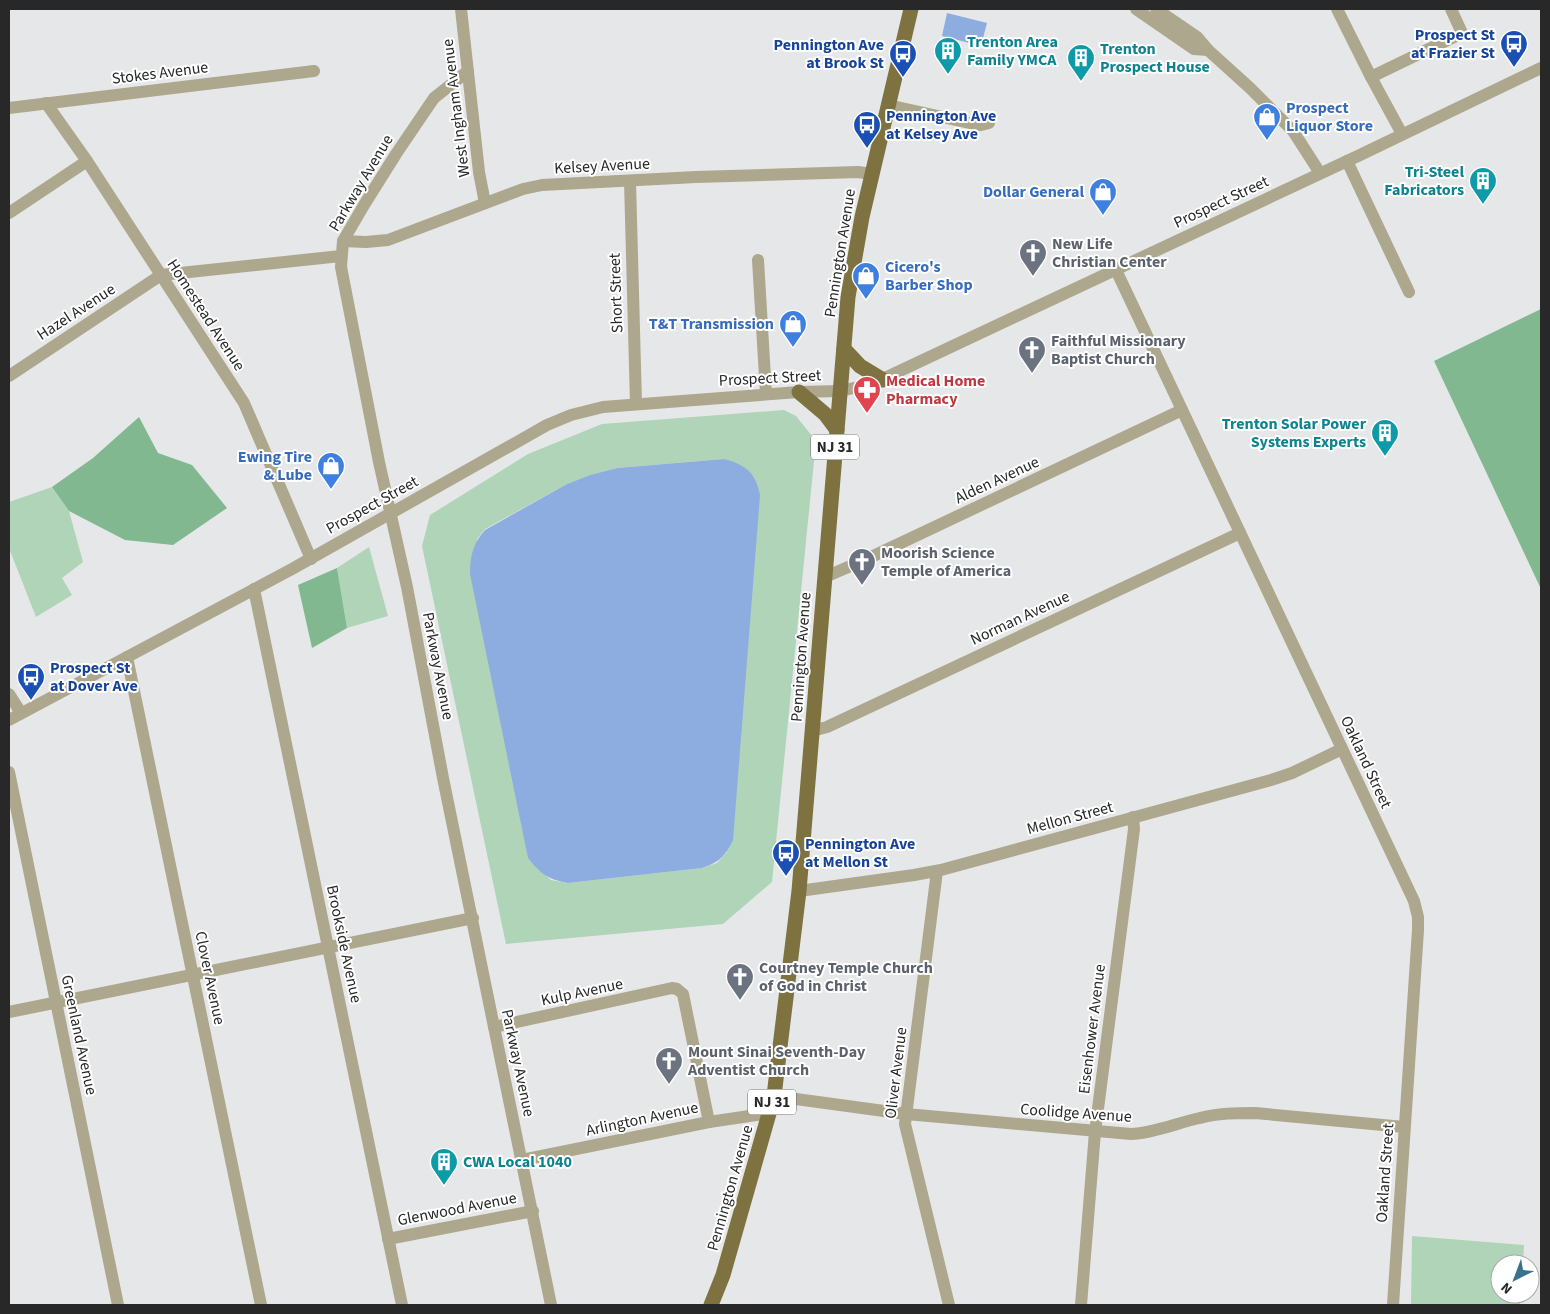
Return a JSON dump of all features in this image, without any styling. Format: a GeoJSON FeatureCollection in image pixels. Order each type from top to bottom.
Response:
{"type":"FeatureCollection","features":[{"type":"Feature","properties":{"kind":"main road","name":"Pennington Avenue"},"geometry":{"type":"LineString","coordinates":[[711,1305],[723,1275],[774,1096],[799,891],[824,577],[853,261],[871,174],[911,9]]}},
{"type":"Feature","properties":{"kind":"main road"},"geometry":{"type":"LineString","coordinates":[[844,349],[860,366],[883,380]]}},
{"type":"Feature","properties":{"kind":"main road"},"geometry":{"type":"LineString","coordinates":[[799,392],[825,414],[837,430]]}},
{"type":"Feature","properties":{"kind":"street","name":"West Ingham Avenue"},"geometry":{"type":"LineString","coordinates":[[461,9],[479,172],[485,203]]}},
{"type":"Feature","properties":{"kind":"street"},"geometry":{"type":"LineString","coordinates":[[1136,9],[1194,49],[1208,50]]}},
{"type":"Feature","properties":{"kind":"street"},"geometry":{"type":"LineString","coordinates":[[1156,9],[1197,37],[1208,50],[1250,88],[1293,131],[1320,173]]}},
{"type":"Feature","properties":{"kind":"street"},"geometry":{"type":"LineString","coordinates":[[1337,9],[1402,134]]}},
{"type":"Feature","properties":{"kind":"street"},"geometry":{"type":"LineString","coordinates":[[1371,77],[1462,33],[1451,9]]}},
{"type":"Feature","properties":{"kind":"street","name":"Prospect Street"},"geometry":{"type":"LineString","coordinates":[[9,720],[254,590],[547,426],[579,413],[604,407],[766,394],[840,391],[872,384],[1541,68]]}},
{"type":"Feature","properties":{"kind":"street","name":"Stokes Avenue"},"geometry":{"type":"LineString","coordinates":[[9,108],[314,71]]}},
{"type":"Feature","properties":{"kind":"street","name":"Parkway Avenue"},"geometry":{"type":"LineString","coordinates":[[468,71],[434,98],[396,154],[343,241],[341,267],[378,462],[391,514],[551,1305]]}},
{"type":"Feature","properties":{"kind":"street","name":"Homestead Avenue"},"geometry":{"type":"LineString","coordinates":[[46,104],[87,161],[244,403],[310,559]]}},
{"type":"Feature","properties":{"kind":"street"},"geometry":{"type":"LineString","coordinates":[[888,105],[973,124],[981,125],[988,123]]}},
{"type":"Feature","properties":{"kind":"street"},"geometry":{"type":"LineString","coordinates":[[9,213],[87,161]]}},
{"type":"Feature","properties":{"kind":"street"},"geometry":{"type":"LineString","coordinates":[[1347,161],[1409,292]]}},
{"type":"Feature","properties":{"kind":"street","name":"Kelsey Avenue"},"geometry":{"type":"LineString","coordinates":[[343,241],[366,242],[388,240],[523,189],[542,185],[848,172],[871,174]]}},
{"type":"Feature","properties":{"kind":"street","name":"Short Street"},"geometry":{"type":"LineString","coordinates":[[630,181],[636,404]]}},
{"type":"Feature","properties":{"kind":"street"},"geometry":{"type":"LineString","coordinates":[[161,276],[341,256]]}},
{"type":"Feature","properties":{"kind":"street"},"geometry":{"type":"LineString","coordinates":[[758,260],[766,394]]}},
{"type":"Feature","properties":{"kind":"street","name":"Oakland Street"},"geometry":{"type":"LineString","coordinates":[[1116,270],[1414,901],[1418,917],[1418,930],[1393,1305]]}},
{"type":"Feature","properties":{"kind":"street","name":"Hazel Avenue"},"geometry":{"type":"LineString","coordinates":[[9,376],[161,276]]}},
{"type":"Feature","properties":{"kind":"street","name":"Alden Avenue"},"geometry":{"type":"LineString","coordinates":[[824,577],[869,558],[1182,410]]}},
{"type":"Feature","properties":{"kind":"street","name":"Norman Avenue"},"geometry":{"type":"LineString","coordinates":[[812,731],[827,727],[1240,533]]}},
{"type":"Feature","properties":{"kind":"street","name":"Brookside Avenue"},"geometry":{"type":"LineString","coordinates":[[254,590],[402,1305]]}},
{"type":"Feature","properties":{"kind":"street","name":"Clover Avenue"},"geometry":{"type":"LineString","coordinates":[[127,657],[261,1305]]}},
{"type":"Feature","properties":{"kind":"street"},"geometry":{"type":"LineString","coordinates":[[9,694],[21,713]]}},
{"type":"Feature","properties":{"kind":"street","name":"Mellon Street"},"geometry":{"type":"LineString","coordinates":[[799,891],[937,871],[1271,780],[1342,749]]}},
{"type":"Feature","properties":{"kind":"street","name":"Greenland Avenue"},"geometry":{"type":"LineString","coordinates":[[9,772],[118,1305]]}},
{"type":"Feature","properties":{"kind":"street","name":"Eisenhower Avenue"},"geometry":{"type":"LineString","coordinates":[[1082,1305],[1096,1132],[1134,829],[1133,817]]}},
{"type":"Feature","properties":{"kind":"street","name":"Oliver Avenue"},"geometry":{"type":"LineString","coordinates":[[937,871],[906,1114],[906,1132],[949,1305]]}},
{"type":"Feature","properties":{"kind":"street"},"geometry":{"type":"LineString","coordinates":[[9,1012],[472,918]]}},
{"type":"Feature","properties":{"kind":"street","name":"Kulp Avenue"},"geometry":{"type":"LineString","coordinates":[[494,1027],[672,988],[676,989],[682,994],[709,1122]]}},
{"type":"Feature","properties":{"kind":"street","name":"Coolidge Avenue"},"geometry":{"type":"LineString","coordinates":[[774,1096],[906,1114],[1096,1132],[1140,1134],[1159,1131],[1198,1118],[1234,1112],[1404,1126]]}},
{"type":"Feature","properties":{"kind":"street","name":"Arlington Avenue"},"geometry":{"type":"LineString","coordinates":[[522,1160],[709,1122],[770,1113]]}},
{"type":"Feature","properties":{"kind":"street","name":"Glenwood Avenue"},"geometry":{"type":"LineString","coordinates":[[388,1239],[533,1211]]}},
{"type":"Feature","properties":{"kind":"green space"},"geometry":{"type":"Polygon","coordinates":[[[1541,309],[1541,589],[1434,361],[1541,309]]]}},
{"type":"Feature","properties":{"kind":"green space"},"geometry":{"type":"Polygon","coordinates":[[[784,410],[796,416],[816,441],[772,882],[723,924],[506,944],[422,546],[430,515],[528,454],[602,424],[784,410]],[[724,459],[617,468],[590,475],[567,484],[485,529],[477,539],[528,858],[551,880],[568,883],[702,868],[717,863],[727,852],[724,459]]]}},
{"type":"Feature","properties":{"kind":"green space"},"geometry":{"type":"Polygon","coordinates":[[[139,417],[158,453],[192,465],[227,508],[173,545],[125,540],[69,511],[52,487],[93,458],[139,417]]]}},
{"type":"Feature","properties":{"kind":"green space"},"geometry":{"type":"Polygon","coordinates":[[[52,487],[69,511],[83,562],[62,578],[72,595],[36,617],[9,548],[9,502],[52,487]]]}},
{"type":"Feature","properties":{"kind":"green space"},"geometry":{"type":"Polygon","coordinates":[[[369,547],[388,616],[347,628],[337,568],[369,547]]]}},
{"type":"Feature","properties":{"kind":"green space"},"geometry":{"type":"Polygon","coordinates":[[[337,568],[347,628],[312,648],[298,585],[337,568]]]}},
{"type":"Feature","properties":{"kind":"green space"},"geometry":{"type":"Polygon","coordinates":[[[1412,1236],[1524,1245],[1524,1254],[1490,1254],[1490,1304],[1520,1305],[1411,1305],[1412,1236]]]}},
{"type":"Feature","properties":{"kind":"water"},"geometry":{"type":"Polygon","coordinates":[[[947,13],[987,23],[981,46],[942,36],[947,13]]]}},
{"type":"Feature","properties":{"kind":"water"},"geometry":{"type":"Polygon","coordinates":[[[724,459],[744,467],[752,475],[760,495],[733,840],[721,858],[702,868],[568,883],[550,878],[541,872],[528,858],[470,574],[475,545],[485,530],[567,484],[590,475],[617,468],[724,459]]]}},
{"type":"Feature","properties":{"kind":"place","name":"Prospect St at Frazier St"},"geometry":{"type":"Point","coordinates":[1514,68]}},
{"type":"Feature","properties":{"kind":"place","name":"Trenton Area Family YMCA"},"geometry":{"type":"Point","coordinates":[948,75]}},
{"type":"Feature","properties":{"kind":"place","name":"Pennington Ave at Brook St"},"geometry":{"type":"Point","coordinates":[903,78]}},
{"type":"Feature","properties":{"kind":"place","name":"Trenton Prospect House"},"geometry":{"type":"Point","coordinates":[1081,82]}},
{"type":"Feature","properties":{"kind":"place","name":"Prospect Liquor Store"},"geometry":{"type":"Point","coordinates":[1267,141]}},
{"type":"Feature","properties":{"kind":"place","name":"Pennington Ave at Kelsey Ave"},"geometry":{"type":"Point","coordinates":[867,149]}},
{"type":"Feature","properties":{"kind":"place","name":"Tri-Steel Fabricators"},"geometry":{"type":"Point","coordinates":[1483,205]}},
{"type":"Feature","properties":{"kind":"place","name":"Dollar General"},"geometry":{"type":"Point","coordinates":[1103,216]}},
{"type":"Feature","properties":{"kind":"place","name":"New Life Christian Center"},"geometry":{"type":"Point","coordinates":[1033,277]}},
{"type":"Feature","properties":{"kind":"place","name":"Cicero's Barber Shop"},"geometry":{"type":"Point","coordinates":[866,300]}},
{"type":"Feature","properties":{"kind":"place","name":"T&T Transmission"},"geometry":{"type":"Point","coordinates":[793,348]}},
{"type":"Feature","properties":{"kind":"place","name":"Faithful Missionary Baptist Church"},"geometry":{"type":"Point","coordinates":[1032,374]}},
{"type":"Feature","properties":{"kind":"place","name":"Medical Home Pharmacy"},"geometry":{"type":"Point","coordinates":[867,414]}},
{"type":"Feature","properties":{"kind":"place","name":"Trenton Solar Power Systems Experts"},"geometry":{"type":"Point","coordinates":[1385,457]}},
{"type":"Feature","properties":{"kind":"place","name":"Ewing Tire & Lube"},"geometry":{"type":"Point","coordinates":[331,490]}},
{"type":"Feature","properties":{"kind":"place","name":"Moorish Science Temple of America"},"geometry":{"type":"Point","coordinates":[862,586]}},
{"type":"Feature","properties":{"kind":"place","name":"Prospect St at Dover Ave"},"geometry":{"type":"Point","coordinates":[31,701]}},
{"type":"Feature","properties":{"kind":"place","name":"Pennington Ave at Mellon St"},"geometry":{"type":"Point","coordinates":[786,877]}},
{"type":"Feature","properties":{"kind":"place","name":"Courtney Temple Church of God in Christ"},"geometry":{"type":"Point","coordinates":[740,1001]}},
{"type":"Feature","properties":{"kind":"place","name":"Mount Sinai Seventh-Day Adventist Church"},"geometry":{"type":"Point","coordinates":[669,1085]}},
{"type":"Feature","properties":{"kind":"place","name":"CWA Local 1040"},"geometry":{"type":"Point","coordinates":[444,1186]}}]}
